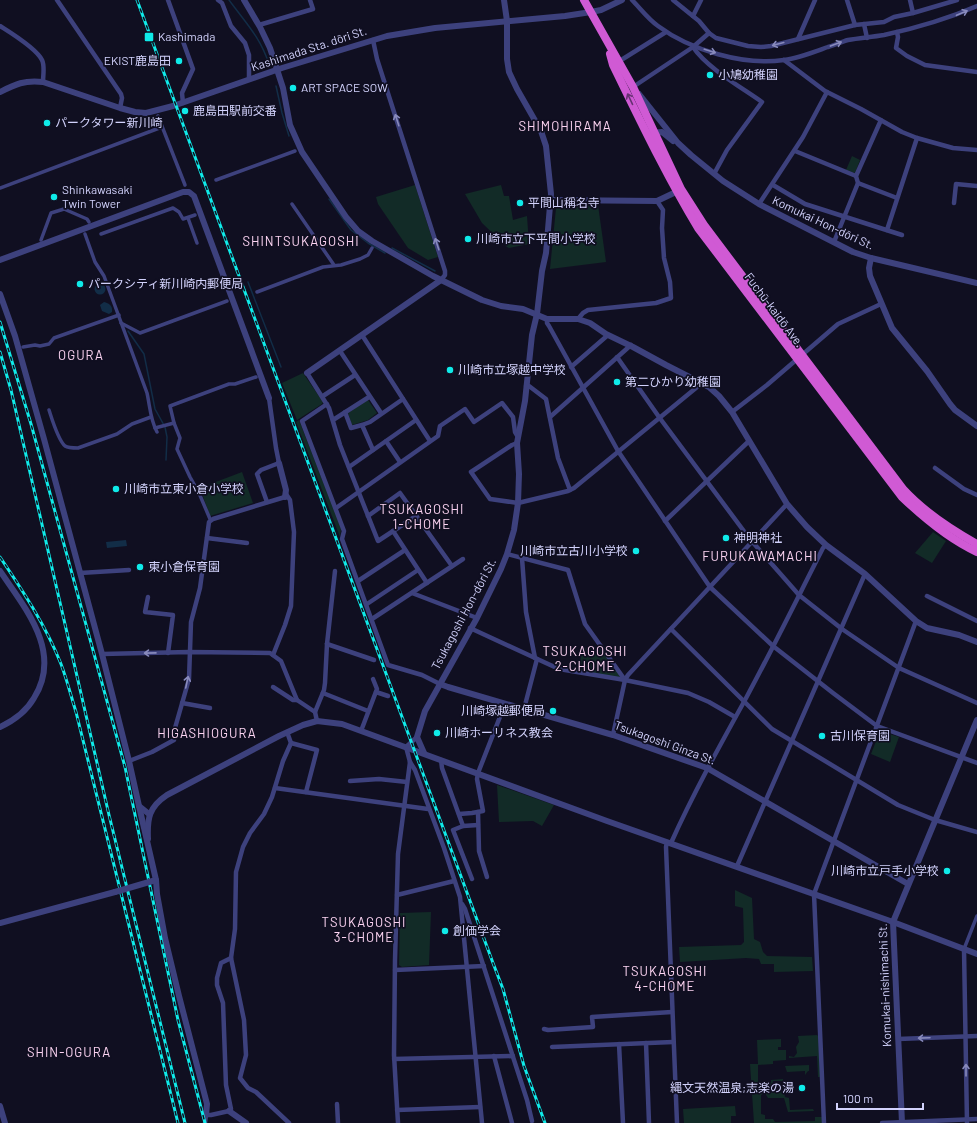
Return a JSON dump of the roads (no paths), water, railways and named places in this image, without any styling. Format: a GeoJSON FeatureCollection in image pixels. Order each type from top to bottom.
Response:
{"type":"FeatureCollection","features":[{"type":"Feature","properties":{"kind":"highway","name":"Fuchū-kaidō Ave."},"geometry":{"type":"LineString","coordinates":[[584,0],[633,87],[650,133],[676,192],[698,228],[906,493],[933,517],[977,544]]}},
{"type":"Feature","properties":{"kind":"highway","name":"Fuchū-kaidō Ave."},"geometry":{"type":"LineString","coordinates":[[606,41],[613,64],[681,189],[704,225],[799,357],[902,497],[947,535],[977,552]]}},
{"type":"Feature","properties":{"kind":"street"},"geometry":{"type":"LineString","coordinates":[[57,0],[121,94],[122,98],[120,108]]}},
{"type":"Feature","properties":{"kind":"street"},"geometry":{"type":"LineString","coordinates":[[168,0],[193,69],[182,93],[183,103]]}},
{"type":"Feature","properties":{"kind":"street"},"geometry":{"type":"LineString","coordinates":[[244,0],[259,25],[270,48],[283,88],[290,125],[302,152],[346,217],[358,231],[372,241],[441,280],[482,300],[501,306],[523,309],[547,319],[578,319],[590,323],[608,335],[631,345],[709,387],[719,396],[732,412],[787,504],[798,518],[826,545],[866,574],[916,621],[927,628],[959,635],[977,642]]}},
{"type":"Feature","properties":{"kind":"street"},"geometry":{"type":"LineString","coordinates":[[259,25],[313,10],[310,0]]}},
{"type":"Feature","properties":{"kind":"street","name":"Tsukagoshi Hon-dōri St."},"geometry":{"type":"LineString","coordinates":[[417,737],[425,711],[470,628],[477,618],[507,554],[514,530],[518,503],[518,440],[525,402],[532,335],[537,314],[542,271],[546,253],[551,200],[546,146],[541,131],[509,72],[507,59],[507,21],[504,0]]}},
{"type":"Feature","properties":{"kind":"street","name":"Kashimada Sta. dōri St."},"geometry":{"type":"LineString","coordinates":[[0,92],[19,83],[32,81],[43,82],[120,108],[146,113],[183,103],[249,79],[373,40],[408,32],[591,12],[601,10],[622,0]]}},
{"type":"Feature","properties":{"kind":"street"},"geometry":{"type":"LineString","coordinates":[[632,0],[656,25],[666,32],[694,46],[726,57],[746,60],[784,60],[820,50],[847,40],[897,32],[954,16],[977,6]]}},
{"type":"Feature","properties":{"kind":"street"},"geometry":{"type":"LineString","coordinates":[[673,0],[693,16],[709,33],[716,38],[748,46],[761,47],[771,46],[855,25],[884,22],[894,17],[957,0]]}},
{"type":"Feature","properties":{"kind":"street"},"geometry":{"type":"LineString","coordinates":[[693,16],[701,0]]}},
{"type":"Feature","properties":{"kind":"street"},"geometry":{"type":"LineString","coordinates":[[798,39],[815,0]]}},
{"type":"Feature","properties":{"kind":"street"},"geometry":{"type":"LineString","coordinates":[[847,0],[855,25]]}},
{"type":"Feature","properties":{"kind":"street"},"geometry":{"type":"LineString","coordinates":[[910,0],[913,13]]}},
{"type":"Feature","properties":{"kind":"street"},"geometry":{"type":"LineString","coordinates":[[221,1],[231,26],[245,43],[249,55],[249,79]]}},
{"type":"Feature","properties":{"kind":"street"},"geometry":{"type":"LineString","coordinates":[[864,24],[867,38]]}},
{"type":"Feature","properties":{"kind":"street"},"geometry":{"type":"LineString","coordinates":[[0,26],[17,37],[42,60],[44,68],[43,82]]}},
{"type":"Feature","properties":{"kind":"street"},"geometry":{"type":"LineString","coordinates":[[618,62],[666,32]]}},
{"type":"Feature","properties":{"kind":"street"},"geometry":{"type":"LineString","coordinates":[[897,32],[898,37],[896,48],[907,56],[925,65],[977,72]]}},
{"type":"Feature","properties":{"kind":"street"},"geometry":{"type":"LineString","coordinates":[[678,143],[633,87],[694,46],[709,33]]}},
{"type":"Feature","properties":{"kind":"street"},"geometry":{"type":"LineString","coordinates":[[373,40],[377,59],[446,271],[441,280],[307,373],[327,404],[349,467],[378,541],[416,516]]}},
{"type":"Feature","properties":{"kind":"street"},"geometry":{"type":"LineString","coordinates":[[694,46],[697,52],[712,67],[762,102],[727,150],[714,174]]}},
{"type":"Feature","properties":{"kind":"street"},"geometry":{"type":"LineString","coordinates":[[784,60],[827,92],[917,138],[953,148],[977,150]]}},
{"type":"Feature","properties":{"kind":"street"},"geometry":{"type":"LineString","coordinates":[[759,204],[795,151],[827,92]]}},
{"type":"Feature","properties":{"kind":"street"},"geometry":{"type":"LineString","coordinates":[[158,116],[185,185]]}},
{"type":"Feature","properties":{"kind":"street"},"geometry":{"type":"LineString","coordinates":[[834,242],[858,183],[856,176],[881,120]]}},
{"type":"Feature","properties":{"kind":"street"},"geometry":{"type":"LineString","coordinates":[[0,188],[162,127]]}},
{"type":"Feature","properties":{"kind":"street"},"geometry":{"type":"LineString","coordinates":[[650,133],[664,133],[678,143]]}},
{"type":"Feature","properties":{"kind":"street"},"geometry":{"type":"LineString","coordinates":[[887,230],[917,138]]}},
{"type":"Feature","properties":{"kind":"street","name":"Komukai Hon-dōri St."},"geometry":{"type":"LineString","coordinates":[[678,143],[714,174],[759,204],[853,252],[871,258],[977,283]]}},
{"type":"Feature","properties":{"kind":"street"},"geometry":{"type":"LineString","coordinates":[[216,180],[295,151]]}},
{"type":"Feature","properties":{"kind":"street"},"geometry":{"type":"LineString","coordinates":[[795,151],[856,176]]}},
{"type":"Feature","properties":{"kind":"street"},"geometry":{"type":"LineString","coordinates":[[858,183],[897,198]]}},
{"type":"Feature","properties":{"kind":"street"},"geometry":{"type":"LineString","coordinates":[[954,203],[956,184],[977,186]]}},
{"type":"Feature","properties":{"kind":"street"},"geometry":{"type":"LineString","coordinates":[[773,185],[805,204],[902,235]]}},
{"type":"Feature","properties":{"kind":"street"},"geometry":{"type":"LineString","coordinates":[[0,260],[183,192],[189,192],[194,196],[270,398],[276,448],[286,496],[290,500],[294,532],[291,606],[274,655]]}},
{"type":"Feature","properties":{"kind":"street"},"geometry":{"type":"LineString","coordinates":[[551,200],[657,201],[676,192]]}},
{"type":"Feature","properties":{"kind":"street"},"geometry":{"type":"LineString","coordinates":[[578,319],[588,310],[656,303],[671,298],[670,282],[664,258],[663,210],[657,201]]}},
{"type":"Feature","properties":{"kind":"street"},"geometry":{"type":"LineString","coordinates":[[292,204],[334,265]]}},
{"type":"Feature","properties":{"kind":"street"},"geometry":{"type":"LineString","coordinates":[[101,234],[173,208],[179,212],[183,219],[196,215]]}},
{"type":"Feature","properties":{"kind":"street"},"geometry":{"type":"LineString","coordinates":[[40,240],[51,213],[64,209],[87,219],[89,222]]}},
{"type":"Feature","properties":{"kind":"street"},"geometry":{"type":"LineString","coordinates":[[188,218],[197,243]]}},
{"type":"Feature","properties":{"kind":"street"},"geometry":{"type":"LineString","coordinates":[[85,234],[95,262],[104,276],[119,315],[147,393],[151,417],[156,430],[164,425],[174,423]]}},
{"type":"Feature","properties":{"kind":"street"},"geometry":{"type":"LineString","coordinates":[[257,292],[323,267],[354,261],[368,255],[372,248]]}},
{"type":"Feature","properties":{"kind":"street"},"geometry":{"type":"LineString","coordinates":[[871,258],[870,276],[892,328],[927,371],[955,410],[977,426]]}},
{"type":"Feature","properties":{"kind":"street"},"geometry":{"type":"LineString","coordinates":[[0,294],[15,336],[102,654],[129,761],[148,839],[156,880],[157,894],[180,1003],[206,1104],[205,1123]]}},
{"type":"Feature","properties":{"kind":"street"},"geometry":{"type":"LineString","coordinates":[[121,323],[135,332],[140,333],[227,301]]}},
{"type":"Feature","properties":{"kind":"street"},"geometry":{"type":"LineString","coordinates":[[732,412],[838,324],[881,304]]}},
{"type":"Feature","properties":{"kind":"street"},"geometry":{"type":"LineString","coordinates":[[23,348],[35,344],[40,346],[49,344],[54,338],[119,315]]}},
{"type":"Feature","properties":{"kind":"street"},"geometry":{"type":"LineString","coordinates":[[547,319],[547,323],[618,451],[710,587],[773,646],[877,726],[977,763]]}},
{"type":"Feature","properties":{"kind":"street"},"geometry":{"type":"LineString","coordinates":[[362,335],[430,441]]}},
{"type":"Feature","properties":{"kind":"street"},"geometry":{"type":"LineString","coordinates":[[571,367],[608,335]]}},
{"type":"Feature","properties":{"kind":"street"},"geometry":{"type":"LineString","coordinates":[[550,417],[631,345]]}},
{"type":"Feature","properties":{"kind":"street"},"geometry":{"type":"LineString","coordinates":[[340,351],[381,413]]}},
{"type":"Feature","properties":{"kind":"street"},"geometry":{"type":"LineString","coordinates":[[617,357],[751,542],[799,595],[842,629],[899,668],[977,703]]}},
{"type":"Feature","properties":{"kind":"street"},"geometry":{"type":"LineString","coordinates":[[323,396],[355,375]]}},
{"type":"Feature","properties":{"kind":"street"},"geometry":{"type":"LineString","coordinates":[[129,761],[152,752],[174,740],[175,728],[189,679],[191,622],[200,588],[210,520],[199,493],[177,450],[180,438],[174,423],[170,406],[228,384],[235,384],[256,377]]}},
{"type":"Feature","properties":{"kind":"street"},"geometry":{"type":"LineString","coordinates":[[336,508],[438,436],[440,426],[465,409],[474,422],[502,403],[513,417],[515,432],[518,440],[471,472],[490,499],[518,503],[570,490],[702,383]]}},
{"type":"Feature","properties":{"kind":"street"},"geometry":{"type":"LineString","coordinates":[[526,386],[529,386],[546,399],[558,458],[570,490]]}},
{"type":"Feature","properties":{"kind":"street"},"geometry":{"type":"LineString","coordinates":[[333,420],[370,397]]}},
{"type":"Feature","properties":{"kind":"street"},"geometry":{"type":"LineString","coordinates":[[345,412],[351,428],[370,422],[403,399]]}},
{"type":"Feature","properties":{"kind":"street"},"geometry":{"type":"LineString","coordinates":[[327,404],[302,421],[336,508],[344,531],[342,539],[388,665],[422,675],[440,684]]}},
{"type":"Feature","properties":{"kind":"street"},"geometry":{"type":"LineString","coordinates":[[49,410],[57,433],[65,446],[72,448],[78,448],[117,434],[132,424],[151,417]]}},
{"type":"Feature","properties":{"kind":"street"},"geometry":{"type":"LineString","coordinates":[[349,467],[416,420]]}},
{"type":"Feature","properties":{"kind":"street"},"geometry":{"type":"LineString","coordinates":[[362,425],[373,450]]}},
{"type":"Feature","properties":{"kind":"street"},"geometry":{"type":"LineString","coordinates":[[386,441],[400,462]]}},
{"type":"Feature","properties":{"kind":"street"},"geometry":{"type":"LineString","coordinates":[[665,521],[749,441]]}},
{"type":"Feature","properties":{"kind":"street"},"geometry":{"type":"LineString","coordinates":[[267,502],[257,474],[261,470],[279,463]]}},
{"type":"Feature","properties":{"kind":"street"},"geometry":{"type":"LineString","coordinates":[[936,468],[964,489],[977,495]]}},
{"type":"Feature","properties":{"kind":"street"},"geometry":{"type":"LineString","coordinates":[[368,516],[400,493],[452,566]]}},
{"type":"Feature","properties":{"kind":"street"},"geometry":{"type":"LineString","coordinates":[[210,520],[286,496]]}},
{"type":"Feature","properties":{"kind":"street"},"geometry":{"type":"LineString","coordinates":[[613,735],[625,680],[628,676],[787,504]]}},
{"type":"Feature","properties":{"kind":"street"},"geometry":{"type":"LineString","coordinates":[[393,531],[427,583]]}},
{"type":"Feature","properties":{"kind":"street"},"geometry":{"type":"LineString","coordinates":[[207,538],[247,543]]}},
{"type":"Feature","properties":{"kind":"street"},"geometry":{"type":"LineString","coordinates":[[677,1123],[666,847],[773,646],[823,548],[826,545]]}},
{"type":"Feature","properties":{"kind":"street"},"geometry":{"type":"LineString","coordinates":[[358,581],[405,550]]}},
{"type":"Feature","properties":{"kind":"street"},"geometry":{"type":"LineString","coordinates":[[507,554],[568,570],[585,624],[625,680]]}},
{"type":"Feature","properties":{"kind":"street"},"geometry":{"type":"LineString","coordinates":[[522,558],[526,612],[536,658],[524,709]]}},
{"type":"Feature","properties":{"kind":"street"},"geometry":{"type":"LineString","coordinates":[[372,619],[463,559]]}},
{"type":"Feature","properties":{"kind":"street"},"geometry":{"type":"LineString","coordinates":[[80,573],[129,570]]}},
{"type":"Feature","properties":{"kind":"street"},"geometry":{"type":"LineString","coordinates":[[317,721],[315,712],[323,694],[325,683],[327,644],[335,570]]}},
{"type":"Feature","properties":{"kind":"street"},"geometry":{"type":"LineString","coordinates":[[366,604],[418,570]]}},
{"type":"Feature","properties":{"kind":"street"},"geometry":{"type":"LineString","coordinates":[[0,571],[35,626],[42,644],[45,660],[42,681],[32,701],[21,714],[10,722],[0,726]]}},
{"type":"Feature","properties":{"kind":"street"},"geometry":{"type":"LineString","coordinates":[[737,866],[866,574]]}},
{"type":"Feature","properties":{"kind":"street"},"geometry":{"type":"LineString","coordinates":[[412,593],[477,618]]}},
{"type":"Feature","properties":{"kind":"street"},"geometry":{"type":"LineString","coordinates":[[927,596],[977,621]]}},
{"type":"Feature","properties":{"kind":"street"},"geometry":{"type":"LineString","coordinates":[[148,597],[145,612],[173,615],[168,653]]}},
{"type":"Feature","properties":{"kind":"street"},"geometry":{"type":"LineString","coordinates":[[824,1123],[814,894],[916,621]]}},
{"type":"Feature","properties":{"kind":"street"},"geometry":{"type":"LineString","coordinates":[[470,628],[559,669],[625,680],[688,693],[701,697],[735,717]]}},
{"type":"Feature","properties":{"kind":"street"},"geometry":{"type":"LineString","coordinates":[[671,629],[772,729],[898,805],[935,820],[977,832]]}},
{"type":"Feature","properties":{"kind":"street"},"geometry":{"type":"LineString","coordinates":[[327,644],[374,660]]}},
{"type":"Feature","properties":{"kind":"street"},"geometry":{"type":"LineString","coordinates":[[102,654],[189,652],[265,653],[274,655],[281,661],[297,700]]}},
{"type":"Feature","properties":{"kind":"street"},"geometry":{"type":"LineString","coordinates":[[361,731],[376,692],[373,679]]}},
{"type":"Feature","properties":{"kind":"street","name":"Tsukagoshi Ginza St."},"geometry":{"type":"LineString","coordinates":[[440,684],[448,688],[613,735],[707,768],[908,884]]}},
{"type":"Feature","properties":{"kind":"street"},"geometry":{"type":"LineString","coordinates":[[273,687],[315,712]]}},
{"type":"Feature","properties":{"kind":"street"},"geometry":{"type":"LineString","coordinates":[[376,692],[388,696]]}},
{"type":"Feature","properties":{"kind":"street"},"geometry":{"type":"LineString","coordinates":[[323,694],[368,711]]}},
{"type":"Feature","properties":{"kind":"street"},"geometry":{"type":"LineString","coordinates":[[182,703],[210,708]]}},
{"type":"Feature","properties":{"kind":"street"},"geometry":{"type":"LineString","coordinates":[[459,814],[483,811],[477,779],[478,773],[505,704]]}},
{"type":"Feature","properties":{"kind":"street","name":"Komukai-nishimachi St."},"geometry":{"type":"LineString","coordinates":[[902,1123],[893,922],[977,720]]}},
{"type":"Feature","properties":{"kind":"street"},"geometry":{"type":"LineString","coordinates":[[148,839],[147,824],[149,814],[159,801],[167,795],[287,732],[317,721],[337,722],[669,843],[893,922],[977,954]]}},
{"type":"Feature","properties":{"kind":"street"},"geometry":{"type":"LineString","coordinates":[[287,732],[291,743],[283,761],[275,788],[264,814],[250,833],[243,847],[236,872],[235,929],[230,958],[244,1020],[246,1055],[240,1078],[248,1088],[256,1092],[289,1123]]}},
{"type":"Feature","properties":{"kind":"street"},"geometry":{"type":"LineString","coordinates":[[406,747],[417,737],[424,753]]}},
{"type":"Feature","properties":{"kind":"street"},"geometry":{"type":"LineString","coordinates":[[291,743],[316,750],[306,792]]}},
{"type":"Feature","properties":{"kind":"street"},"geometry":{"type":"LineString","coordinates":[[406,747],[410,762],[415,770],[428,809],[444,848],[461,903],[482,1123]]}},
{"type":"Feature","properties":{"kind":"street"},"geometry":{"type":"LineString","coordinates":[[442,760],[442,768],[463,826]]}},
{"type":"Feature","properties":{"kind":"street"},"geometry":{"type":"LineString","coordinates":[[398,1123],[394,1059],[398,854],[410,762]]}},
{"type":"Feature","properties":{"kind":"street"},"geometry":{"type":"LineString","coordinates":[[350,781],[379,779],[408,782]]}},
{"type":"Feature","properties":{"kind":"street"},"geometry":{"type":"LineString","coordinates":[[275,788],[428,809]]}},
{"type":"Feature","properties":{"kind":"street"},"geometry":{"type":"LineString","coordinates":[[139,806],[149,814]]}},
{"type":"Feature","properties":{"kind":"street"},"geometry":{"type":"LineString","coordinates":[[478,812],[479,851],[488,877]]}},
{"type":"Feature","properties":{"kind":"street"},"geometry":{"type":"LineString","coordinates":[[472,879],[453,830],[463,826],[478,825]]}},
{"type":"Feature","properties":{"kind":"street"},"geometry":{"type":"LineString","coordinates":[[0,923],[156,880]]}},
{"type":"Feature","properties":{"kind":"street"},"geometry":{"type":"LineString","coordinates":[[397,895],[454,881]]}},
{"type":"Feature","properties":{"kind":"street"},"geometry":{"type":"LineString","coordinates":[[461,903],[465,908],[484,966],[527,1100],[532,1121]]}},
{"type":"Feature","properties":{"kind":"street"},"geometry":{"type":"LineString","coordinates":[[967,1121],[964,949],[977,916]]}},
{"type":"Feature","properties":{"kind":"street"},"geometry":{"type":"LineString","coordinates":[[229,1111],[231,1109],[226,1084],[223,1003],[217,985],[217,978],[221,964],[230,958]]}},
{"type":"Feature","properties":{"kind":"street"},"geometry":{"type":"LineString","coordinates":[[396,970],[484,966]]}},
{"type":"Feature","properties":{"kind":"street"},"geometry":{"type":"LineString","coordinates":[[544,1029],[593,1027],[592,1017],[672,1012]]}},
{"type":"Feature","properties":{"kind":"street"},"geometry":{"type":"LineString","coordinates":[[898,1039],[977,1036]]}},
{"type":"Feature","properties":{"kind":"street"},"geometry":{"type":"LineString","coordinates":[[552,1047],[673,1042]]}},
{"type":"Feature","properties":{"kind":"street"},"geometry":{"type":"LineString","coordinates":[[646,1043],[649,1123]]}},
{"type":"Feature","properties":{"kind":"street"},"geometry":{"type":"LineString","coordinates":[[619,1044],[623,1123]]}},
{"type":"Feature","properties":{"kind":"street"},"geometry":{"type":"LineString","coordinates":[[494,1056],[512,1123]]}},
{"type":"Feature","properties":{"kind":"street"},"geometry":{"type":"LineString","coordinates":[[394,1059],[513,1056]]}},
{"type":"Feature","properties":{"kind":"street"},"geometry":{"type":"LineString","coordinates":[[337,1104],[338,1123]]}},
{"type":"Feature","properties":{"kind":"street"},"geometry":{"type":"LineString","coordinates":[[0,1106],[5,1123]]}},
{"type":"Feature","properties":{"kind":"street"},"geometry":{"type":"LineString","coordinates":[[397,1110],[480,1107]]}},
{"type":"Feature","properties":{"kind":"street"},"geometry":{"type":"LineString","coordinates":[[206,1115],[229,1111],[246,1123]]}},
{"type":"Feature","properties":{"kind":"street"},"geometry":{"type":"LineString","coordinates":[[882,1123],[967,1121],[977,1119]]}},
{"type":"Feature","properties":{"kind":"water"},"geometry":{"type":"Polygon","coordinates":[[[98,284],[102,284],[104,285],[104,293],[98,294],[95,291],[95,287],[98,284]]]}},
{"type":"Feature","properties":{"kind":"water"},"geometry":{"type":"Polygon","coordinates":[[[104,302],[111,306],[112,312],[109,314],[102,311],[100,305],[104,302]]]}},
{"type":"Feature","properties":{"kind":"water"},"geometry":{"type":"Polygon","coordinates":[[[126,540],[127,546],[107,548],[106,542],[126,540]]]}},
{"type":"Feature","properties":{"kind":"waterway"},"geometry":{"type":"LineString","coordinates":[[229,0],[257,38],[269,64]]}},
{"type":"Feature","properties":{"kind":"waterway"},"geometry":{"type":"LineString","coordinates":[[276,86],[289,136]]}},
{"type":"Feature","properties":{"kind":"waterway"},"geometry":{"type":"LineString","coordinates":[[329,199],[351,230],[368,243],[385,253]]}},
{"type":"Feature","properties":{"kind":"waterway"},"geometry":{"type":"LineString","coordinates":[[392,248],[435,271]]}},
{"type":"Feature","properties":{"kind":"waterway"},"geometry":{"type":"LineString","coordinates":[[248,282],[281,367]]}},
{"type":"Feature","properties":{"kind":"waterway"},"geometry":{"type":"LineString","coordinates":[[128,331],[144,354],[155,409],[165,427],[167,437],[166,460]]}},
{"type":"Feature","properties":{"kind":"railway"},"geometry":{"type":"LineString","coordinates":[[137,0],[503,989],[524,1066],[545,1123]]}},
{"type":"Feature","properties":{"kind":"railway"},"geometry":{"type":"LineString","coordinates":[[0,322],[31,424],[125,767],[178,1020],[205,1123]]}},
{"type":"Feature","properties":{"kind":"railway"},"geometry":{"type":"LineString","coordinates":[[0,352],[11,390],[109,815],[185,1123]]}},
{"type":"Feature","properties":{"kind":"railway"},"geometry":{"type":"LineString","coordinates":[[0,557],[41,622],[55,650],[67,682],[76,712],[178,1123]]}},
{"type":"Feature","properties":{"kind":"place","name":"Kashimada"},"geometry":{"type":"Point","coordinates":[149,37]}},
{"type":"Feature","properties":{"kind":"place","name":"EKIST鹿島田"},"geometry":{"type":"Point","coordinates":[179,61]}},
{"type":"Feature","properties":{"kind":"place","name":"小鳩幼稚園"},"geometry":{"type":"Point","coordinates":[710,75]}},
{"type":"Feature","properties":{"kind":"place","name":"ART SPACE SOW"},"geometry":{"type":"Point","coordinates":[293,88]}},
{"type":"Feature","properties":{"kind":"place","name":"鹿島田駅前交番"},"geometry":{"type":"Point","coordinates":[185,111]}},
{"type":"Feature","properties":{"kind":"place","name":"パークタワー新川崎"},"geometry":{"type":"Point","coordinates":[47,123]}},
{"type":"Feature","properties":{"kind":"place","name":"Shinkawasaki Twin Tower"},"geometry":{"type":"Point","coordinates":[54,197]}},
{"type":"Feature","properties":{"kind":"place","name":"平間山稱名寺"},"geometry":{"type":"Point","coordinates":[520,203]}},
{"type":"Feature","properties":{"kind":"place","name":"川崎市立下平間小学校"},"geometry":{"type":"Point","coordinates":[468,239]}},
{"type":"Feature","properties":{"kind":"place","name":"パークシティ新川崎内郵便局"},"geometry":{"type":"Point","coordinates":[80,284]}},
{"type":"Feature","properties":{"kind":"place","name":"川崎市立塚越中学校"},"geometry":{"type":"Point","coordinates":[450,370]}},
{"type":"Feature","properties":{"kind":"place","name":"第二ひかり幼稚園"},"geometry":{"type":"Point","coordinates":[617,382]}},
{"type":"Feature","properties":{"kind":"place","name":"川崎市立東小倉小学校"},"geometry":{"type":"Point","coordinates":[116,489]}},
{"type":"Feature","properties":{"kind":"place","name":"神明神社"},"geometry":{"type":"Point","coordinates":[726,538]}},
{"type":"Feature","properties":{"kind":"place","name":"川崎市立古川小学校"},"geometry":{"type":"Point","coordinates":[636,551]}},
{"type":"Feature","properties":{"kind":"place","name":"東小倉保育園"},"geometry":{"type":"Point","coordinates":[140,567]}},
{"type":"Feature","properties":{"kind":"place","name":"川崎塚越郵便局"},"geometry":{"type":"Point","coordinates":[553,711]}},
{"type":"Feature","properties":{"kind":"place","name":"川崎ホーリネス教会"},"geometry":{"type":"Point","coordinates":[437,733]}},
{"type":"Feature","properties":{"kind":"place","name":"古川保育園"},"geometry":{"type":"Point","coordinates":[822,736]}},
{"type":"Feature","properties":{"kind":"place","name":"川崎市立戸手小学校"},"geometry":{"type":"Point","coordinates":[947,871]}},
{"type":"Feature","properties":{"kind":"place","name":"創価学会"},"geometry":{"type":"Point","coordinates":[445,931]}},
{"type":"Feature","properties":{"kind":"place","name":"縄文天然温泉;志楽の湯"},"geometry":{"type":"Point","coordinates":[802,1088]}},
{"type":"Feature","properties":{"kind":"district","name":"SHIMOHIRAMA"},"geometry":{"type":"Point","coordinates":[565,126]}},
{"type":"Feature","properties":{"kind":"district","name":"SHINTSUKAGOSHI"},"geometry":{"type":"Point","coordinates":[301,241]}},
{"type":"Feature","properties":{"kind":"district","name":"OGURA"},"geometry":{"type":"Point","coordinates":[81,355]}},
{"type":"Feature","properties":{"kind":"district","name":"TSUKAGOSHI 1-CHOME"},"geometry":{"type":"Point","coordinates":[422,516]}},
{"type":"Feature","properties":{"kind":"district","name":"FURUKAWAMACHI"},"geometry":{"type":"Point","coordinates":[760,556]}},
{"type":"Feature","properties":{"kind":"district","name":"TSUKAGOSHI 2-CHOME"},"geometry":{"type":"Point","coordinates":[585,658]}},
{"type":"Feature","properties":{"kind":"district","name":"HIGASHIOGURA"},"geometry":{"type":"Point","coordinates":[207,733]}},
{"type":"Feature","properties":{"kind":"district","name":"TSUKAGOSHI 3-CHOME"},"geometry":{"type":"Point","coordinates":[364,930]}},
{"type":"Feature","properties":{"kind":"district","name":"TSUKAGOSHI 4-CHOME"},"geometry":{"type":"Point","coordinates":[665,978]}},
{"type":"Feature","properties":{"kind":"district","name":"SHIN-OGURA"},"geometry":{"type":"Point","coordinates":[69,1052]}}]}
